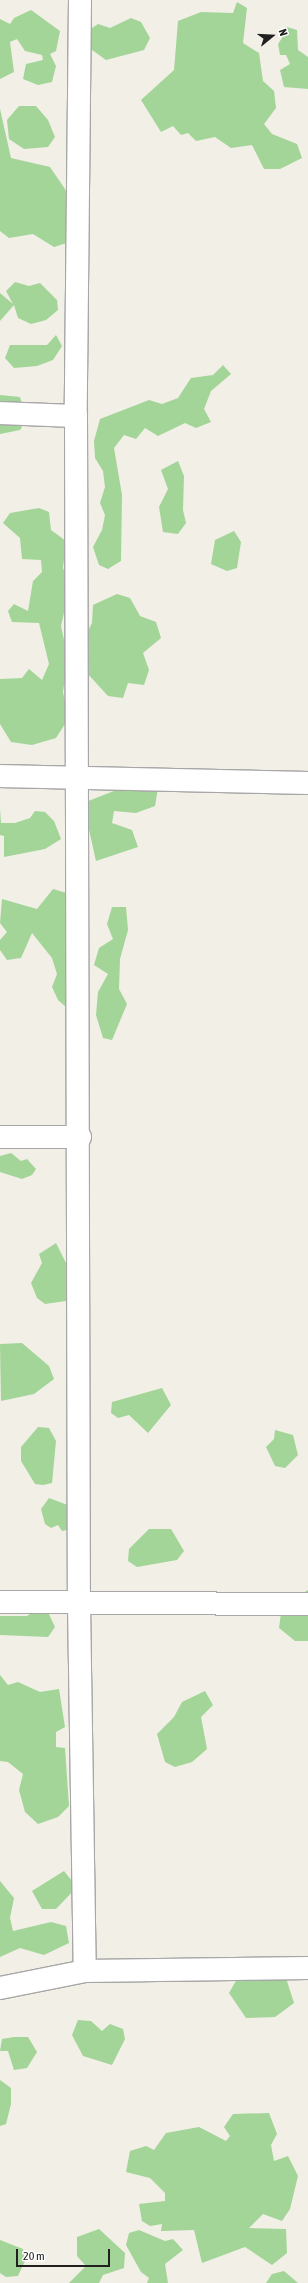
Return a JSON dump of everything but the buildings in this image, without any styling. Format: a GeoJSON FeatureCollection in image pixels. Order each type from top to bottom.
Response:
{"type":"FeatureCollection","features":[{"type":"Feature","properties":{"kind":"street"},"geometry":{"type":"LineString","coordinates":[[80,0],[76,416],[80,1137],[79,1604],[85,1971]]}},
{"type":"Feature","properties":{"kind":"street"},"geometry":{"type":"LineString","coordinates":[[0,413],[76,416]]}},
{"type":"Feature","properties":{"kind":"street"},"geometry":{"type":"LineString","coordinates":[[0,776],[78,779],[308,783]]}},
{"type":"Feature","properties":{"kind":"street"},"geometry":{"type":"LineString","coordinates":[[0,1137],[80,1137]]}},
{"type":"Feature","properties":{"kind":"street"},"geometry":{"type":"LineString","coordinates":[[0,1602],[79,1604],[308,1604]]}},
{"type":"Feature","properties":{"kind":"street"},"geometry":{"type":"LineString","coordinates":[[0,1988],[85,1971],[308,1968]]}},
{"type":"Feature","properties":{"kind":"green space"},"geometry":{"type":"Polygon","coordinates":[[[237,2],[247,8],[243,43],[259,53],[263,81],[274,91],[276,108],[264,124],[272,134],[297,144],[302,158],[280,169],[264,169],[252,145],[231,148],[215,137],[196,141],[188,133],[181,135],[173,126],[161,132],[141,100],[174,70],[178,21],[201,12],[233,13],[237,2]]]}},
{"type":"Feature","properties":{"kind":"green space"},"geometry":{"type":"Polygon","coordinates":[[[31,10],[60,31],[56,51],[50,54],[56,66],[52,82],[38,85],[23,79],[26,64],[43,60],[42,55],[25,51],[17,39],[10,42],[14,72],[0,79],[0,19],[10,24],[14,18],[31,10]]]}},
{"type":"Feature","properties":{"kind":"green space"},"geometry":{"type":"Polygon","coordinates":[[[131,18],[141,22],[150,38],[144,50],[106,60],[88,47],[92,28],[98,24],[110,28],[131,18]]]}},
{"type":"Feature","properties":{"kind":"green space"},"geometry":{"type":"Polygon","coordinates":[[[287,27],[297,30],[298,50],[308,57],[308,89],[284,87],[280,70],[290,64],[286,55],[280,55],[278,44],[282,38],[280,30],[287,27]]]}},
{"type":"Feature","properties":{"kind":"green space"},"geometry":{"type":"Polygon","coordinates":[[[19,106],[36,106],[48,120],[55,137],[48,147],[24,149],[9,139],[7,120],[19,106]]]}},
{"type":"Feature","properties":{"kind":"green space"},"geometry":{"type":"Polygon","coordinates":[[[0,109],[11,158],[50,167],[65,189],[76,214],[70,242],[54,247],[33,234],[9,238],[0,231],[0,109]]]}},
{"type":"Feature","properties":{"kind":"green space"},"geometry":{"type":"Polygon","coordinates":[[[15,282],[29,286],[40,283],[57,300],[58,310],[46,320],[31,324],[18,318],[14,305],[0,321],[0,293],[13,304],[6,291],[15,282]]]}},
{"type":"Feature","properties":{"kind":"green space"},"geometry":{"type":"Polygon","coordinates":[[[56,335],[62,346],[53,360],[37,366],[14,368],[5,358],[10,345],[47,345],[56,335]]]}},
{"type":"Feature","properties":{"kind":"green space"},"geometry":{"type":"Polygon","coordinates":[[[223,365],[231,374],[211,391],[204,409],[211,422],[196,428],[185,423],[158,436],[145,428],[136,439],[124,435],[114,448],[122,495],[121,561],[108,569],[99,565],[93,547],[102,530],[105,515],[100,503],[105,487],[103,471],[95,458],[94,441],[100,419],[149,400],[162,404],[178,398],[191,378],[213,375],[223,365]]]}},
{"type":"Feature","properties":{"kind":"green space"},"geometry":{"type":"Polygon","coordinates":[[[0,395],[20,397],[26,420],[20,430],[0,434],[0,395]]]}},
{"type":"Feature","properties":{"kind":"green space"},"geometry":{"type":"Polygon","coordinates":[[[178,461],[184,476],[183,510],[186,523],[178,534],[163,532],[159,507],[168,489],[161,470],[178,461]]]}},
{"type":"Feature","properties":{"kind":"green space"},"geometry":{"type":"Polygon","coordinates":[[[39,508],[49,512],[51,530],[66,541],[63,568],[70,587],[61,626],[68,658],[63,692],[67,712],[65,724],[56,738],[32,745],[11,742],[0,724],[0,679],[22,678],[29,669],[42,680],[49,664],[39,623],[12,622],[8,611],[14,604],[28,611],[33,581],[42,572],[41,560],[22,559],[20,538],[3,523],[10,513],[39,508]]]}},
{"type":"Feature","properties":{"kind":"green space"},"geometry":{"type":"Polygon","coordinates":[[[234,531],[241,542],[237,568],[227,571],[211,564],[215,540],[234,531]]]}},
{"type":"Feature","properties":{"kind":"green space"},"geometry":{"type":"Polygon","coordinates":[[[117,594],[130,598],[140,616],[156,622],[161,638],[143,653],[149,670],[144,685],[128,683],[123,698],[108,696],[86,672],[83,641],[92,623],[93,605],[117,594]]]}},
{"type":"Feature","properties":{"kind":"green space"},"geometry":{"type":"Polygon","coordinates":[[[132,773],[158,788],[155,806],[136,813],[114,811],[112,823],[132,830],[138,847],[96,861],[83,803],[114,791],[132,773]]]}},
{"type":"Feature","properties":{"kind":"green space"},"geometry":{"type":"Polygon","coordinates":[[[0,809],[1,823],[15,823],[30,818],[35,811],[45,812],[54,821],[61,839],[45,849],[4,857],[4,836],[0,835],[0,809]]]}},
{"type":"Feature","properties":{"kind":"green space"},"geometry":{"type":"Polygon","coordinates":[[[53,889],[70,894],[86,940],[66,954],[67,971],[85,1002],[66,1007],[58,1000],[52,987],[57,974],[52,958],[32,933],[21,958],[7,960],[0,950],[0,940],[7,932],[0,923],[2,899],[37,909],[53,889]]]}},
{"type":"Feature","properties":{"kind":"green space"},"geometry":{"type":"Polygon","coordinates":[[[112,907],[126,907],[128,930],[120,959],[119,989],[127,1004],[112,1040],[103,1038],[96,1015],[98,992],[108,974],[94,965],[99,948],[113,939],[107,924],[112,907]]]}},
{"type":"Feature","properties":{"kind":"green space"},"geometry":{"type":"Polygon","coordinates":[[[11,1153],[21,1161],[27,1159],[36,1169],[32,1175],[22,1179],[0,1172],[0,1156],[11,1153]]]}},
{"type":"Feature","properties":{"kind":"green space"},"geometry":{"type":"Polygon","coordinates":[[[56,1243],[66,1263],[70,1288],[66,1301],[45,1304],[37,1298],[31,1283],[42,1263],[39,1254],[56,1243]]]}},
{"type":"Feature","properties":{"kind":"green space"},"geometry":{"type":"Polygon","coordinates":[[[22,1343],[49,1366],[54,1379],[34,1394],[1,1401],[0,1344],[22,1343]]]}},
{"type":"Feature","properties":{"kind":"green space"},"geometry":{"type":"Polygon","coordinates":[[[162,1388],[171,1405],[148,1433],[129,1415],[118,1418],[111,1413],[112,1402],[162,1388]]]}},
{"type":"Feature","properties":{"kind":"green space"},"geometry":{"type":"Polygon","coordinates":[[[38,1427],[49,1428],[56,1441],[52,1483],[43,1485],[35,1484],[21,1461],[21,1447],[38,1427]]]}},
{"type":"Feature","properties":{"kind":"green space"},"geometry":{"type":"Polygon","coordinates":[[[275,1430],[293,1435],[298,1455],[285,1468],[275,1466],[266,1447],[274,1439],[275,1430]]]}},
{"type":"Feature","properties":{"kind":"green space"},"geometry":{"type":"Polygon","coordinates":[[[49,1498],[73,1507],[72,1529],[62,1531],[58,1525],[51,1528],[45,1524],[41,1509],[49,1498]]]}},
{"type":"Feature","properties":{"kind":"green space"},"geometry":{"type":"Polygon","coordinates":[[[149,1529],[171,1529],[184,1551],[177,1560],[137,1567],[128,1561],[129,1549],[149,1529]]]}},
{"type":"Feature","properties":{"kind":"green space"},"geometry":{"type":"Polygon","coordinates":[[[308,1590],[308,1641],[295,1641],[279,1628],[282,1606],[308,1590]]]}},
{"type":"Feature","properties":{"kind":"green space"},"geometry":{"type":"Polygon","coordinates":[[[41,1607],[47,1610],[55,1627],[48,1637],[0,1635],[0,1616],[27,1616],[41,1607]]]}},
{"type":"Feature","properties":{"kind":"green space"},"geometry":{"type":"Polygon","coordinates":[[[0,1675],[8,1685],[18,1682],[40,1692],[59,1689],[65,1727],[56,1732],[56,1747],[65,1748],[69,1806],[58,1817],[38,1824],[25,1812],[19,1790],[23,1774],[8,1762],[0,1761],[0,1675]]]}},
{"type":"Feature","properties":{"kind":"green space"},"geometry":{"type":"Polygon","coordinates":[[[205,1691],[213,1705],[201,1717],[207,1749],[192,1762],[175,1767],[165,1762],[157,1734],[174,1717],[182,1702],[205,1691]]]}},
{"type":"Feature","properties":{"kind":"green space"},"geometry":{"type":"Polygon","coordinates":[[[64,1871],[77,1887],[56,1909],[42,1909],[32,1891],[64,1871]]]}},
{"type":"Feature","properties":{"kind":"green space"},"geometry":{"type":"Polygon","coordinates":[[[0,1881],[14,1898],[10,1918],[13,1931],[51,1922],[66,1926],[69,1943],[44,1955],[20,1948],[0,1957],[0,1881]]]}},
{"type":"Feature","properties":{"kind":"green space"},"geometry":{"type":"Polygon","coordinates":[[[241,1972],[286,1978],[294,2003],[275,2017],[246,2018],[229,1993],[241,1972]]]}},
{"type":"Feature","properties":{"kind":"green space"},"geometry":{"type":"Polygon","coordinates":[[[78,2020],[91,2021],[102,2031],[110,2024],[123,2029],[125,2039],[112,2065],[83,2056],[72,2035],[78,2020]]]}},
{"type":"Feature","properties":{"kind":"green space"},"geometry":{"type":"Polygon","coordinates":[[[28,2037],[37,2052],[27,2068],[14,2070],[8,2051],[0,2051],[2,2039],[28,2037]]]}},
{"type":"Feature","properties":{"kind":"green space"},"geometry":{"type":"Polygon","coordinates":[[[0,2080],[11,2088],[11,2104],[6,2124],[0,2126],[0,2080]]]}},
{"type":"Feature","properties":{"kind":"green space"},"geometry":{"type":"Polygon","coordinates":[[[269,2113],[277,2134],[271,2145],[274,2161],[288,2156],[298,2176],[290,2209],[282,2221],[263,2214],[249,2228],[286,2229],[287,2253],[272,2265],[245,2247],[202,2263],[194,2230],[161,2231],[162,2224],[150,2226],[142,2221],[139,2204],[165,2201],[165,2193],[150,2178],[126,2172],[130,2151],[146,2146],[154,2150],[166,2133],[199,2127],[226,2141],[230,2136],[224,2127],[233,2114],[269,2113]]]}},
{"type":"Feature","properties":{"kind":"green space"},"geometry":{"type":"Polygon","coordinates":[[[99,2229],[125,2253],[124,2268],[103,2275],[99,2283],[69,2283],[86,2266],[77,2256],[77,2237],[99,2229]]]}},
{"type":"Feature","properties":{"kind":"green space"},"geometry":{"type":"Polygon","coordinates":[[[139,2230],[165,2241],[173,2239],[183,2250],[165,2264],[168,2283],[147,2283],[149,2278],[141,2272],[126,2245],[129,2233],[139,2230]]]}},
{"type":"Feature","properties":{"kind":"green space"},"geometry":{"type":"Polygon","coordinates":[[[0,2240],[23,2249],[25,2261],[18,2276],[6,2277],[0,2273],[0,2240]]]}},
{"type":"Feature","properties":{"kind":"green space"},"geometry":{"type":"Polygon","coordinates":[[[284,2271],[298,2283],[266,2283],[272,2274],[284,2271]]]}}]}
